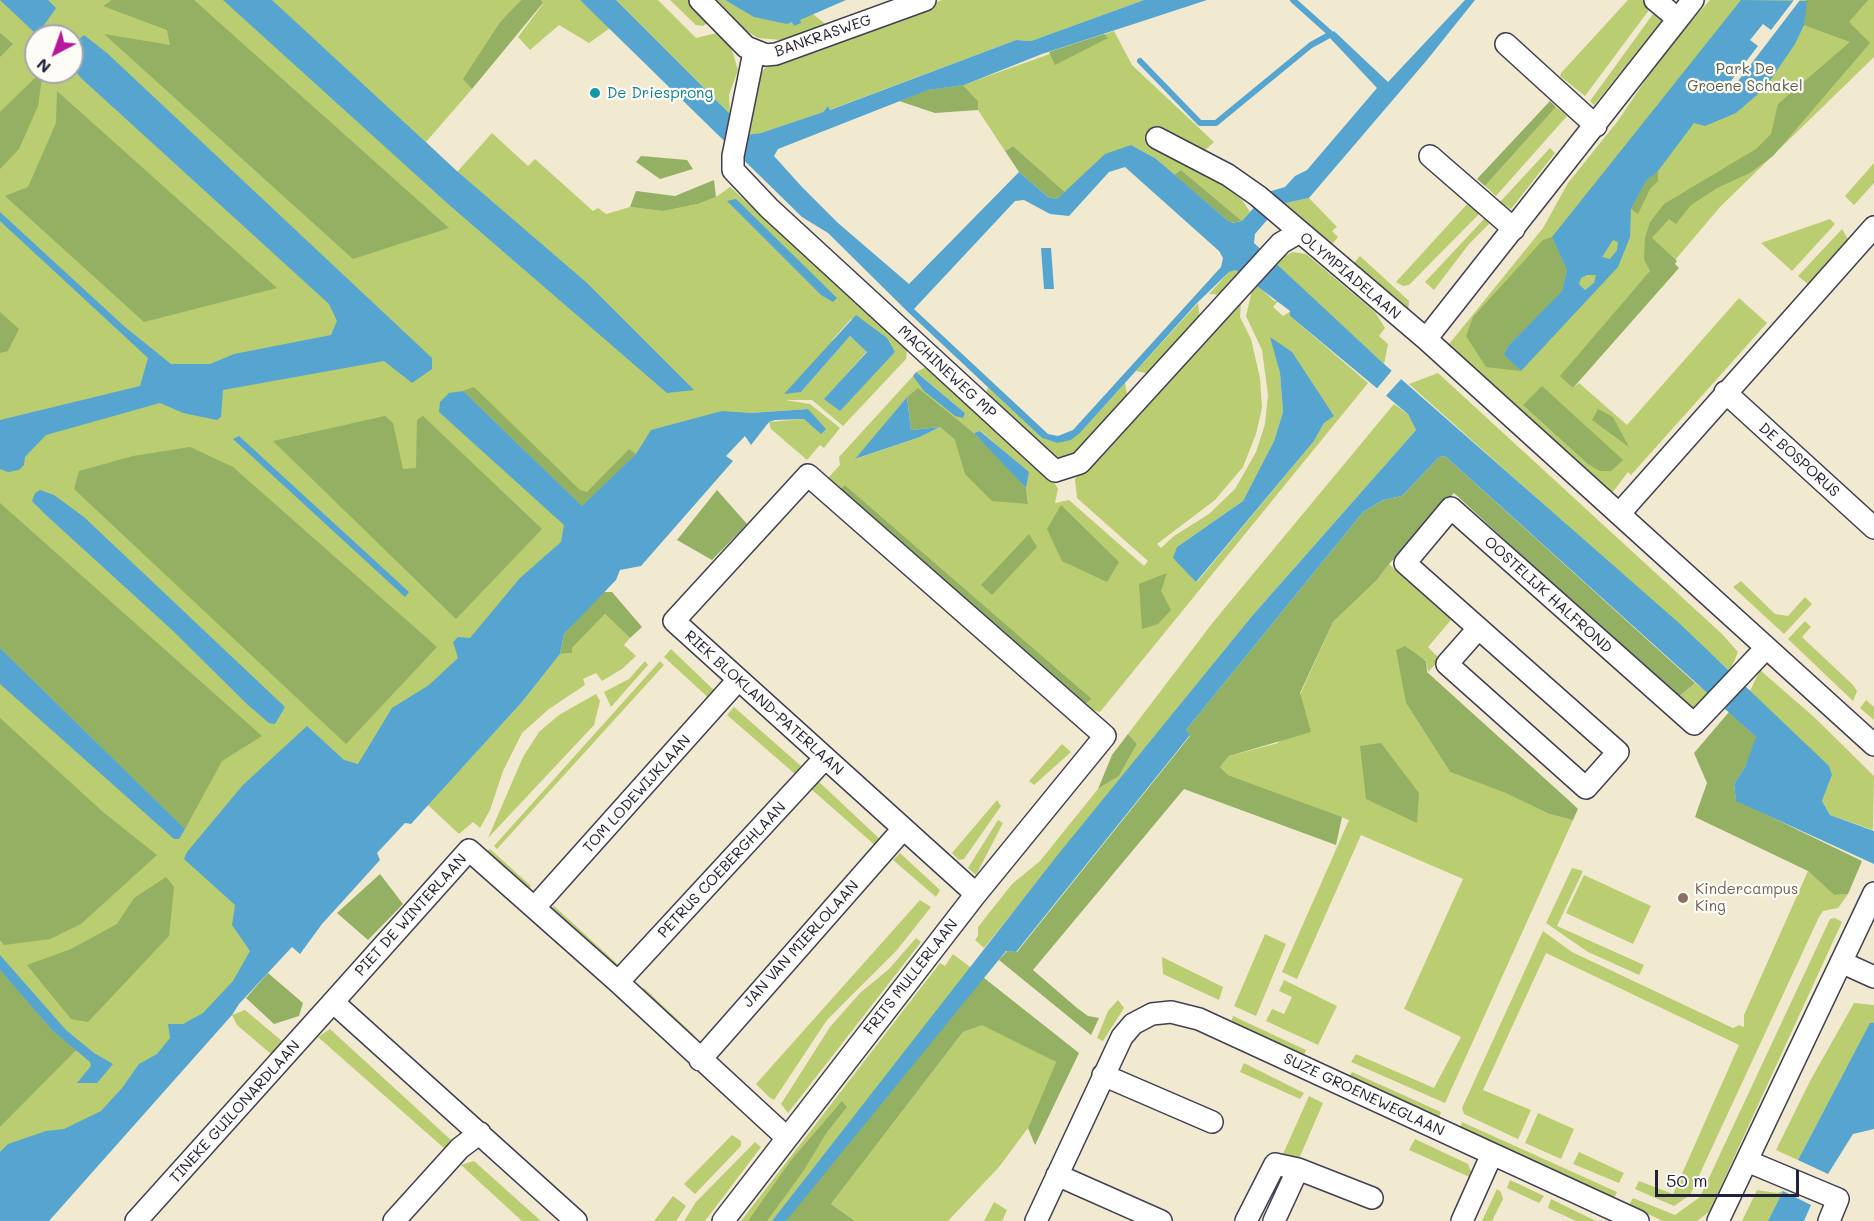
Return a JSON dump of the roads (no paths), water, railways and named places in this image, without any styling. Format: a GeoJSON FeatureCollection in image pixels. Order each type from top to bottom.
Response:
{"type":"FeatureCollection","features":[{"type":"Feature","properties":{"kind":"street"},"geometry":{"type":"LineString","coordinates":[[700,0],[737,40],[754,52]]}},
{"type":"Feature","properties":{"kind":"street","name":"BANKRASWEG"},"geometry":{"type":"LineString","coordinates":[[754,52],[776,54],[925,0]]}},
{"type":"Feature","properties":{"kind":"street"},"geometry":{"type":"LineString","coordinates":[[1655,0],[1678,19]]}},
{"type":"Feature","properties":{"kind":"street"},"geometry":{"type":"LineString","coordinates":[[1693,0],[1426,339],[1874,745]]}},
{"type":"Feature","properties":{"kind":"street"},"geometry":{"type":"LineString","coordinates":[[1506,44],[1596,126]]}},
{"type":"Feature","properties":{"kind":"street","name":"MACHINEWEG MP"},"geometry":{"type":"LineString","coordinates":[[754,52],[733,156],[733,170],[742,182],[1055,471],[1080,463],[1281,243],[1298,233]]}},
{"type":"Feature","properties":{"kind":"street","name":"OLYMPIADELAAN"},"geometry":{"type":"LineString","coordinates":[[1157,138],[1228,176],[1258,196],[1298,233],[1426,339]]}},
{"type":"Feature","properties":{"kind":"street"},"geometry":{"type":"LineString","coordinates":[[1430,156],[1514,229]]}},
{"type":"Feature","properties":{"kind":"street"},"geometry":{"type":"LineString","coordinates":[[1618,514],[1874,227]]}},
{"type":"Feature","properties":{"kind":"street","name":"DE BOSPORUS"},"geometry":{"type":"LineString","coordinates":[[1725,392],[1874,528]]}},
{"type":"Feature","properties":{"kind":"street","name":"RIEK BLOKLAND-PATERLAAN"},"geometry":{"type":"LineString","coordinates":[[976,894],[674,621],[807,475],[1105,736]]}},
{"type":"Feature","properties":{"kind":"street","name":"OOSTELIJK HALFROND"},"geometry":{"type":"LineString","coordinates":[[1477,630],[1448,664],[1586,788],[1618,752],[1477,630],[1405,563],[1450,508],[1694,724],[1766,648]]}},
{"type":"Feature","properties":{"kind":"street","name":"TOM LODEWIJKLAAN"},"geometry":{"type":"LineString","coordinates":[[535,907],[738,680]]}},
{"type":"Feature","properties":{"kind":"street","name":"FRITS MULLERLAAN"},"geometry":{"type":"LineString","coordinates":[[723,1221],[976,894],[1105,736]]}},
{"type":"Feature","properties":{"kind":"street","name":"PETRUS COEBERGHLAAN"},"geometry":{"type":"LineString","coordinates":[[618,982],[825,758]]}},
{"type":"Feature","properties":{"kind":"street","name":"JAN VAN MIERLOLAAN"},"geometry":{"type":"LineString","coordinates":[[700,1060],[903,829]]}},
{"type":"Feature","properties":{"kind":"street","name":"PIET DE WINTERLAAN"},"geometry":{"type":"LineString","coordinates":[[333,1002],[469,850],[618,982],[786,1137]]}},
{"type":"Feature","properties":{"kind":"street"},"geometry":{"type":"LineString","coordinates":[[1718,1221],[1874,893]]}},
{"type":"Feature","properties":{"kind":"street"},"geometry":{"type":"LineString","coordinates":[[1841,962],[1874,977]]}},
{"type":"Feature","properties":{"kind":"street"},"geometry":{"type":"LineString","coordinates":[[333,1002],[576,1221]]}},
{"type":"Feature","properties":{"kind":"street","name":"TINEKE GUILONARDLAAN"},"geometry":{"type":"LineString","coordinates":[[136,1221],[333,1002]]}},
{"type":"Feature","properties":{"kind":"street","name":"SUZE GROENEWEGLAAN"},"geometry":{"type":"LineString","coordinates":[[1036,1221],[1122,1037],[1133,1024],[1152,1014],[1171,1012],[1199,1019],[1638,1221]]}},
{"type":"Feature","properties":{"kind":"street"},"geometry":{"type":"LineString","coordinates":[[1105,1071],[1212,1122]]}},
{"type":"Feature","properties":{"kind":"street"},"geometry":{"type":"LineString","coordinates":[[394,1221],[460,1148],[480,1133]]}},
{"type":"Feature","properties":{"kind":"street"},"geometry":{"type":"LineString","coordinates":[[1462,1221],[1492,1154]]}},
{"type":"Feature","properties":{"kind":"street"},"geometry":{"type":"LineString","coordinates":[[1747,1161],[1838,1199],[1829,1221]]}},
{"type":"Feature","properties":{"kind":"street"},"geometry":{"type":"LineString","coordinates":[[1246,1221],[1275,1164],[1298,1169],[1372,1198]]}},
{"type":"Feature","properties":{"kind":"street"},"geometry":{"type":"LineString","coordinates":[[1274,1221],[1298,1169]]}},
{"type":"Feature","properties":{"kind":"street"},"geometry":{"type":"LineString","coordinates":[[1057,1175],[1161,1221]]}},
{"type":"Feature","properties":{"kind":"water"},"geometry":{"type":"Polygon","coordinates":[[[0,0],[48,0],[56,8],[45,24],[26,24],[0,0]]]}},
{"type":"Feature","properties":{"kind":"water"},"geometry":{"type":"Polygon","coordinates":[[[223,0],[272,0],[458,172],[587,283],[694,390],[667,393],[447,203],[223,0]]]}},
{"type":"Feature","properties":{"kind":"water"},"geometry":{"type":"Polygon","coordinates":[[[580,0],[616,0],[730,114],[745,135],[761,133],[823,112],[828,106],[830,110],[1016,40],[1031,41],[1144,0],[1207,0],[1042,54],[964,85],[928,90],[778,149],[774,156],[802,187],[838,223],[909,284],[1019,172],[1048,197],[1057,199],[1105,154],[1131,145],[1155,158],[1227,220],[1232,223],[1242,221],[1268,192],[1285,187],[1295,176],[1307,170],[1377,88],[1329,37],[1334,31],[1388,82],[1465,0],[1475,0],[1309,198],[1281,204],[1255,234],[1254,243],[1384,364],[1679,623],[1829,766],[1832,775],[1822,801],[1830,815],[1874,831],[1874,864],[1736,801],[1734,784],[1745,767],[1756,737],[1445,456],[1439,457],[1402,496],[1383,500],[1363,512],[1186,730],[1190,735],[1016,952],[1006,951],[786,1221],[772,1221],[1056,857],[1252,616],[1416,430],[1408,414],[1290,316],[1290,311],[1236,270],[1229,272],[1196,304],[1080,433],[1071,440],[1057,443],[1042,438],[828,233],[802,217],[580,0]],[[1125,167],[1109,172],[1069,216],[1050,214],[1024,200],[1015,201],[914,309],[1048,434],[1058,436],[1073,430],[1221,267],[1223,258],[1219,251],[1125,167]]]}},
{"type":"Feature","properties":{"kind":"water"},"geometry":{"type":"Polygon","coordinates":[[[725,0],[846,0],[800,20],[801,23],[794,26],[792,22],[787,24],[754,17],[725,0]]]}},
{"type":"Feature","properties":{"kind":"water"},"geometry":{"type":"Polygon","coordinates":[[[1741,0],[1807,1],[1804,25],[1795,44],[1765,88],[1736,113],[1705,126],[1694,123],[1658,171],[1646,181],[1631,209],[1630,237],[1618,267],[1521,371],[1504,355],[1508,346],[1562,291],[1567,270],[1552,237],[1741,0]],[[1613,240],[1602,257],[1610,259],[1617,250],[1618,242],[1613,240]],[[1596,275],[1581,278],[1579,284],[1585,290],[1594,283],[1596,275]]]}},
{"type":"Feature","properties":{"kind":"water"},"geometry":{"type":"Polygon","coordinates":[[[84,35],[107,53],[432,358],[432,369],[412,383],[384,361],[223,390],[221,417],[217,420],[183,413],[160,403],[46,435],[25,457],[24,465],[19,470],[8,472],[0,469],[0,420],[140,386],[148,358],[0,221],[0,212],[125,327],[171,364],[210,364],[234,354],[331,335],[337,321],[329,304],[84,81],[84,35]]]}},
{"type":"Feature","properties":{"kind":"water"},"geometry":{"type":"Polygon","coordinates":[[[736,199],[837,298],[833,302],[821,295],[727,201],[736,199]]]}},
{"type":"Feature","properties":{"kind":"water"},"geometry":{"type":"Polygon","coordinates":[[[1041,248],[1051,248],[1054,289],[1044,289],[1041,248]]]}},
{"type":"Feature","properties":{"kind":"water"},"geometry":{"type":"Polygon","coordinates":[[[856,315],[887,338],[895,352],[840,411],[824,399],[867,352],[850,336],[801,392],[784,394],[856,315]]]}},
{"type":"Feature","properties":{"kind":"water"},"geometry":{"type":"Polygon","coordinates":[[[1270,337],[1292,352],[1334,416],[1324,423],[1314,441],[1196,582],[1173,558],[1177,547],[1243,501],[1274,441],[1283,412],[1280,373],[1270,337]]]}},
{"type":"Feature","properties":{"kind":"water"},"geometry":{"type":"Polygon","coordinates":[[[916,372],[965,413],[963,418],[955,416],[924,391],[913,376],[916,372]]]}},
{"type":"Feature","properties":{"kind":"water"},"geometry":{"type":"Polygon","coordinates":[[[463,391],[582,506],[636,454],[651,430],[722,411],[750,413],[808,409],[826,429],[821,434],[804,419],[775,420],[769,422],[751,445],[745,436],[726,456],[733,461],[641,566],[620,570],[616,580],[564,634],[560,654],[522,702],[411,824],[405,823],[377,853],[380,860],[322,924],[300,954],[292,947],[239,1004],[232,1015],[49,1221],[0,1221],[0,1152],[8,1144],[46,1131],[64,1129],[101,1111],[122,1088],[139,1064],[157,1054],[170,1038],[168,1024],[183,1024],[203,1013],[233,981],[250,951],[232,925],[235,905],[184,859],[187,852],[243,785],[307,726],[344,760],[358,764],[392,708],[429,685],[458,658],[453,642],[458,637],[470,638],[520,578],[561,542],[564,525],[439,412],[440,402],[449,393],[463,391]]]}},
{"type":"Feature","properties":{"kind":"water"},"geometry":{"type":"Polygon","coordinates":[[[907,397],[911,430],[940,427],[920,437],[855,459],[907,397]]]}},
{"type":"Feature","properties":{"kind":"water"},"geometry":{"type":"Polygon","coordinates":[[[980,431],[1029,472],[1026,488],[974,433],[980,431]]]}},
{"type":"Feature","properties":{"kind":"water"},"geometry":{"type":"Polygon","coordinates":[[[239,436],[409,592],[405,597],[233,439],[239,436]]]}},
{"type":"Feature","properties":{"kind":"water"},"geometry":{"type":"Polygon","coordinates":[[[40,490],[54,495],[84,517],[285,707],[275,724],[269,723],[248,705],[171,629],[47,516],[32,501],[35,493],[40,490]]]}},
{"type":"Feature","properties":{"kind":"water"},"geometry":{"type":"Polygon","coordinates":[[[0,648],[185,829],[179,839],[174,839],[0,684],[0,648]]]}},
{"type":"Feature","properties":{"kind":"water"},"geometry":{"type":"Polygon","coordinates":[[[0,955],[66,1030],[94,1053],[113,1064],[97,1083],[77,1083],[91,1066],[90,1062],[52,1030],[0,970],[0,955]]]}},
{"type":"Feature","properties":{"kind":"water"},"geometry":{"type":"Polygon","coordinates":[[[1870,1023],[1874,1023],[1874,1129],[1853,1134],[1828,1174],[1798,1160],[1870,1023]]]}},
{"type":"Feature","properties":{"kind":"water"},"geometry":{"type":"Polygon","coordinates":[[[1783,1191],[1811,1205],[1804,1221],[1768,1221],[1783,1191]]]}},
{"type":"Feature","properties":{"kind":"waterway"},"geometry":{"type":"LineString","coordinates":[[1140,61],[1200,123],[1216,123],[1311,45],[1331,34],[1293,0]]}},
{"type":"Feature","properties":{"kind":"place","name":"De Driesprong"},"geometry":{"type":"Point","coordinates":[595,93]}},
{"type":"Feature","properties":{"kind":"place","name":"Kindercampus King"},"geometry":{"type":"Point","coordinates":[1683,898]}},
{"type":"Feature","properties":{"kind":"park label","name":"Park De Groene Schakel"},"geometry":{"type":"Point","coordinates":[1745,78]}}]}
